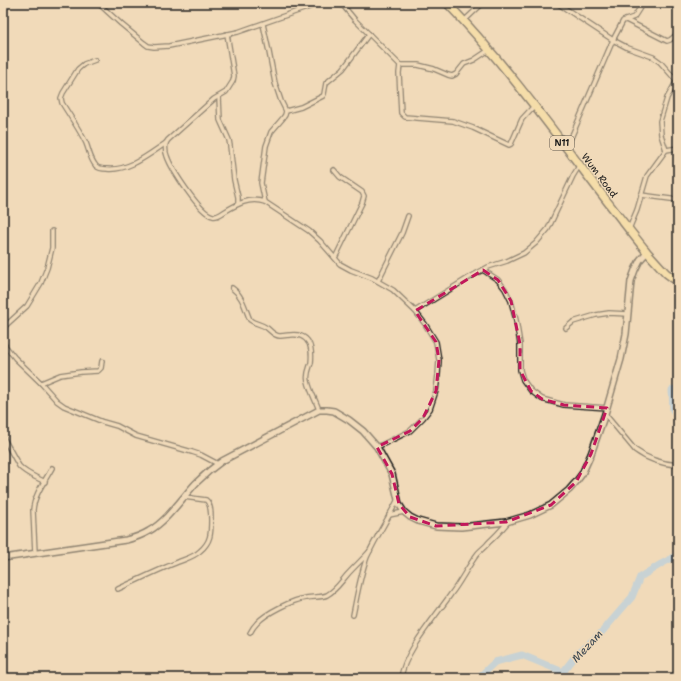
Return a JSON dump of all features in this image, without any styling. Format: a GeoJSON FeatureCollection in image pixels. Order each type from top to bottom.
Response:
{"type":"FeatureCollection","features":[{"type":"Feature","properties":{"kind":"highway","name":"Wum Road"},"geometry":{"type":"LineString","coordinates":[[447,3],[501,64],[647,252],[666,273],[678,282]]}},
{"type":"Feature","properties":{"kind":"street"},"geometry":{"type":"LineString","coordinates":[[3,8],[9,3]]}},
{"type":"Feature","properties":{"kind":"street"},"geometry":{"type":"LineString","coordinates":[[98,3],[144,43],[148,46],[154,47],[169,46],[238,32],[263,24],[308,5],[321,3]]}},
{"type":"Feature","properties":{"kind":"street"},"geometry":{"type":"LineString","coordinates":[[341,3],[355,20],[400,65],[418,65],[452,76],[456,74],[464,64],[474,60],[489,50]]}},
{"type":"Feature","properties":{"kind":"street"},"geometry":{"type":"LineString","coordinates":[[464,21],[483,3]]}},
{"type":"Feature","properties":{"kind":"street"},"geometry":{"type":"LineString","coordinates":[[557,3],[613,40],[628,48],[653,57],[660,62],[675,79],[676,82],[667,98],[660,121],[661,136],[666,150]]}},
{"type":"Feature","properties":{"kind":"street"},"geometry":{"type":"LineString","coordinates":[[566,148],[621,24],[623,21],[634,17],[643,3]]}},
{"type":"Feature","properties":{"kind":"street"},"geometry":{"type":"LineString","coordinates":[[626,20],[667,41],[676,35]]}},
{"type":"Feature","properties":{"kind":"street"},"geometry":{"type":"LineString","coordinates":[[263,24],[275,83],[286,111],[283,118],[271,132],[266,146],[261,183],[265,202]]}},
{"type":"Feature","properties":{"kind":"street"},"geometry":{"type":"LineString","coordinates":[[95,60],[84,64],[78,69],[67,85],[61,98],[62,103],[86,144],[90,157],[95,165],[98,168],[106,169],[124,168],[136,163],[166,143],[214,99],[226,92],[233,81],[234,76],[228,34]]}},
{"type":"Feature","properties":{"kind":"street"},"geometry":{"type":"LineString","coordinates":[[286,111],[302,108],[323,96],[326,83],[343,69],[369,34]]}},
{"type":"Feature","properties":{"kind":"street"},"geometry":{"type":"LineString","coordinates":[[400,65],[401,113],[405,117],[453,121],[473,128],[509,145],[512,144],[522,119],[534,106]]}},
{"type":"Feature","properties":{"kind":"street"},"geometry":{"type":"LineString","coordinates":[[219,97],[220,120],[230,143],[234,180],[240,203]]}},
{"type":"Feature","properties":{"kind":"street"},"geometry":{"type":"LineString","coordinates":[[166,143],[165,147],[167,157],[177,175],[202,209],[211,216],[216,217],[240,203],[251,200],[260,200],[265,202],[308,231],[320,241],[340,264],[378,281],[392,290],[415,311],[425,324],[436,342],[438,360],[436,391],[430,408],[423,418],[410,431],[377,447]]}},
{"type":"Feature","properties":{"kind":"street"},"geometry":{"type":"LineString","coordinates":[[629,230],[647,176],[666,150],[678,148]]}},
{"type":"Feature","properties":{"kind":"street"},"geometry":{"type":"LineString","coordinates":[[415,311],[483,270],[524,253],[543,236],[548,229],[573,176],[580,165]]}},
{"type":"Feature","properties":{"kind":"street"},"geometry":{"type":"LineString","coordinates":[[334,170],[340,178],[358,188],[364,196],[335,258]]}},
{"type":"Feature","properties":{"kind":"street"},"geometry":{"type":"LineString","coordinates":[[641,195],[678,200]]}},
{"type":"Feature","properties":{"kind":"street"},"geometry":{"type":"LineString","coordinates":[[378,281],[402,233],[408,216]]}},
{"type":"Feature","properties":{"kind":"street"},"geometry":{"type":"LineString","coordinates":[[3,328],[27,306],[40,283],[47,268],[52,248],[52,231]]}},
{"type":"Feature","properties":{"kind":"street"},"geometry":{"type":"LineString","coordinates":[[3,558],[138,537],[150,531],[162,521],[209,471],[222,461],[320,410],[334,411],[349,420],[377,447],[392,474],[399,504],[404,512],[418,521],[436,526],[461,527],[508,521],[530,515],[551,505],[569,490],[582,474],[591,454],[607,408],[621,359],[626,334],[631,281],[647,252]]}},
{"type":"Feature","properties":{"kind":"street"},"geometry":{"type":"LineString","coordinates":[[483,270],[498,280],[505,289],[511,301],[520,344],[520,370],[531,392],[542,399],[564,404],[607,408]]}},
{"type":"Feature","properties":{"kind":"street"},"geometry":{"type":"LineString","coordinates":[[232,288],[240,297],[250,320],[266,327],[276,335],[295,334],[301,335],[308,340],[311,354],[307,375],[308,381],[320,410]]}},
{"type":"Feature","properties":{"kind":"street"},"geometry":{"type":"LineString","coordinates":[[566,328],[573,322],[596,315],[610,313],[628,314]]}},
{"type":"Feature","properties":{"kind":"street"},"geometry":{"type":"LineString","coordinates":[[3,343],[15,358],[57,401],[64,406],[103,422],[117,426],[136,436],[201,455],[218,464]]}},
{"type":"Feature","properties":{"kind":"street"},"geometry":{"type":"LineString","coordinates":[[41,383],[60,375],[98,371],[101,368],[102,361]]}},
{"type":"Feature","properties":{"kind":"street"},"geometry":{"type":"LineString","coordinates":[[605,414],[640,454],[660,462],[678,465]]}},
{"type":"Feature","properties":{"kind":"street"},"geometry":{"type":"LineString","coordinates":[[3,437],[19,466],[27,473],[45,482]]}},
{"type":"Feature","properties":{"kind":"street"},"geometry":{"type":"LineString","coordinates":[[35,553],[33,504],[52,468]]}},
{"type":"Feature","properties":{"kind":"street"},"geometry":{"type":"LineString","coordinates":[[118,589],[195,555],[205,546],[211,534],[211,515],[208,501],[184,497]]}},
{"type":"Feature","properties":{"kind":"street"},"geometry":{"type":"LineString","coordinates":[[353,615],[358,587],[367,558],[381,528],[398,499]]}},
{"type":"Feature","properties":{"kind":"street"},"geometry":{"type":"LineString","coordinates":[[389,515],[404,512]]}},
{"type":"Feature","properties":{"kind":"street"},"geometry":{"type":"LineString","coordinates":[[401,678],[404,666],[420,638],[452,594],[479,552],[508,521]]}},
{"type":"Feature","properties":{"kind":"street"},"geometry":{"type":"LineString","coordinates":[[250,633],[261,619],[285,605],[302,598],[324,596],[332,592],[370,551]]}},
{"type":"Feature","properties":{"kind":"highlighted area"},"geometry":{"type":"Polygon","coordinates":[[[483,270],[498,280],[511,301],[520,344],[520,370],[531,391],[542,399],[564,405],[607,408],[591,454],[576,482],[551,505],[506,522],[436,526],[410,517],[399,504],[392,474],[377,447],[410,431],[423,418],[436,391],[439,360],[436,342],[415,311],[483,270]]]}},
{"type":"Feature","properties":{"kind":"waterway","name":"Mezam"},"geometry":{"type":"LineString","coordinates":[[678,388],[672,390],[673,410],[678,418]]}},
{"type":"Feature","properties":{"kind":"waterway","name":"Mezam"},"geometry":{"type":"LineString","coordinates":[[478,678],[495,662],[522,655],[563,672],[578,653],[601,633],[632,597],[640,577],[678,555]]}}]}
